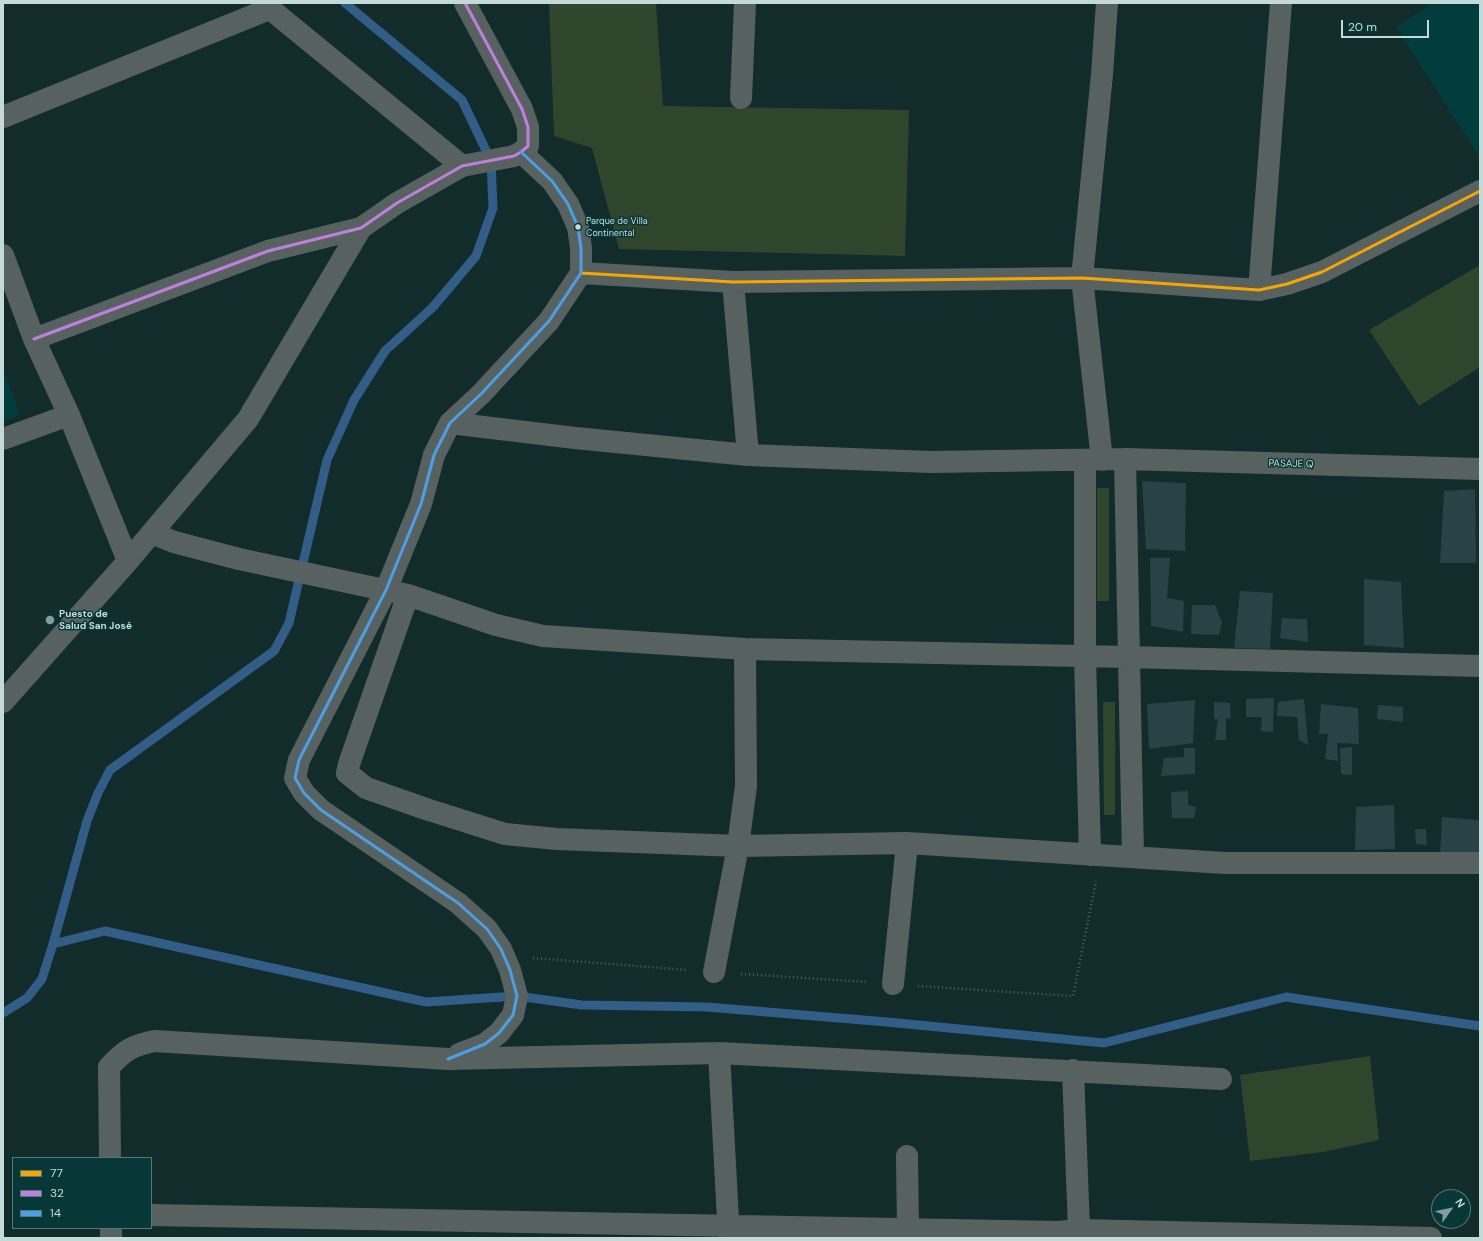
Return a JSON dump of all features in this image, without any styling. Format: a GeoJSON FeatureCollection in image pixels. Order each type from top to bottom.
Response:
{"type":"FeatureCollection","features":[{"type":"Feature","properties":{"kind":"street"},"geometry":{"type":"LineString","coordinates":[[34,339],[268,251],[361,228],[397,203],[462,166],[517,154],[528,146],[528,127],[515,92],[465,3]]}},
{"type":"Feature","properties":{"kind":"street"},"geometry":{"type":"LineString","coordinates":[[741,98],[745,3]]}},
{"type":"Feature","properties":{"kind":"street"},"geometry":{"type":"LineString","coordinates":[[1096,855],[1086,656],[1093,460],[1082,278],[1102,74],[1107,3]]}},
{"type":"Feature","properties":{"kind":"street"},"geometry":{"type":"LineString","coordinates":[[1259,290],[1281,3]]}},
{"type":"Feature","properties":{"kind":"street"},"geometry":{"type":"LineString","coordinates":[[3,117],[266,6],[462,166]]}},
{"type":"Feature","properties":{"kind":"street"},"geometry":{"type":"LineString","coordinates":[[448,1059],[485,1044],[499,1033],[513,1014],[517,996],[510,970],[501,949],[487,929],[458,903],[321,810],[304,792],[295,778],[299,760],[378,589],[421,504],[434,455],[450,423],[481,394],[549,321],[582,273],[578,227],[568,204],[552,181],[517,154]]}},
{"type":"Feature","properties":{"kind":"street"},"geometry":{"type":"LineString","coordinates":[[582,273],[733,282],[1082,278],[1259,290],[1287,284],[1322,272],[1480,190]]}},
{"type":"Feature","properties":{"kind":"street"},"geometry":{"type":"LineString","coordinates":[[3,702],[128,561],[248,419],[361,228]]}},
{"type":"Feature","properties":{"kind":"street"},"geometry":{"type":"LineString","coordinates":[[3,255],[34,339],[69,415],[128,561]]}},
{"type":"Feature","properties":{"kind":"street"},"geometry":{"type":"LineString","coordinates":[[733,282],[748,455]]}},
{"type":"Feature","properties":{"kind":"street"},"geometry":{"type":"LineString","coordinates":[[3,439],[69,415]]}},
{"type":"Feature","properties":{"kind":"street","name":"PASAJE Q"},"geometry":{"type":"LineString","coordinates":[[450,423],[575,438],[748,455],[930,462],[1125,459],[1480,469]]}},
{"type":"Feature","properties":{"kind":"street"},"geometry":{"type":"LineString","coordinates":[[1125,459],[1133,857]]}},
{"type":"Feature","properties":{"kind":"street"},"geometry":{"type":"LineString","coordinates":[[152,533],[174,542],[239,559],[408,595],[496,625],[543,636],[745,649],[1128,656],[1480,666]]}},
{"type":"Feature","properties":{"kind":"street"},"geometry":{"type":"LineString","coordinates":[[408,595],[349,764],[348,774],[356,782],[366,788],[404,802],[504,834],[557,839],[738,846],[907,843],[1225,863],[1480,863]]}},
{"type":"Feature","properties":{"kind":"street"},"geometry":{"type":"LineString","coordinates":[[714,972],[738,846],[746,786],[745,649]]}},
{"type":"Feature","properties":{"kind":"street"},"geometry":{"type":"LineString","coordinates":[[893,984],[907,843]]}},
{"type":"Feature","properties":{"kind":"street"},"geometry":{"type":"LineString","coordinates":[[110,1157],[109,1067],[122,1053],[136,1045],[154,1041],[448,1059],[719,1053],[892,1063],[1074,1070],[1221,1079]]}},
{"type":"Feature","properties":{"kind":"street"},"geometry":{"type":"LineString","coordinates":[[719,1053],[729,1231]]}},
{"type":"Feature","properties":{"kind":"street"},"geometry":{"type":"LineString","coordinates":[[1074,1070],[1092,1233]]}},
{"type":"Feature","properties":{"kind":"street"},"geometry":{"type":"LineString","coordinates":[[907,1156],[908,1228]]}},
{"type":"Feature","properties":{"kind":"street"},"geometry":{"type":"LineString","coordinates":[[152,1215],[729,1231],[908,1228],[1058,1235],[1092,1233],[1431,1238]]}},
{"type":"Feature","properties":{"kind":"path"},"geometry":{"type":"LineString","coordinates":[[504,956],[714,972],[1073,996],[1096,855]]}},
{"type":"Feature","properties":{"kind":"shaded area"},"geometry":{"type":"Polygon","coordinates":[[[1433,3],[1480,3],[1480,158],[1396,27],[1433,3]]]}},
{"type":"Feature","properties":{"kind":"shaded area"},"geometry":{"type":"Polygon","coordinates":[[[3,369],[20,415],[3,422],[3,369]]]}},
{"type":"Feature","properties":{"kind":"green space"},"geometry":{"type":"Polygon","coordinates":[[[549,3],[656,3],[663,106],[909,110],[905,256],[619,249],[592,148],[554,136],[549,3]]]}},
{"type":"Feature","properties":{"kind":"green space"},"geometry":{"type":"Polygon","coordinates":[[[1480,265],[1480,367],[1419,406],[1369,330],[1480,265]]]}},
{"type":"Feature","properties":{"kind":"green space"},"geometry":{"type":"Polygon","coordinates":[[[1097,488],[1109,488],[1109,601],[1097,601],[1097,488]]]}},
{"type":"Feature","properties":{"kind":"green space"},"geometry":{"type":"Polygon","coordinates":[[[1103,702],[1115,702],[1115,815],[1104,815],[1103,702]]]}},
{"type":"Feature","properties":{"kind":"green space"},"geometry":{"type":"Polygon","coordinates":[[[1370,1056],[1379,1140],[1323,1152],[1250,1161],[1240,1075],[1370,1056]]]}},
{"type":"Feature","properties":{"kind":"building"},"geometry":{"type":"Polygon","coordinates":[[[1142,481],[1186,483],[1185,551],[1146,549],[1142,481]]]}},
{"type":"Feature","properties":{"kind":"building"},"geometry":{"type":"Polygon","coordinates":[[[1475,489],[1476,563],[1440,563],[1444,491],[1475,489]]]}},
{"type":"Feature","properties":{"kind":"building"},"geometry":{"type":"Polygon","coordinates":[[[1150,558],[1170,558],[1167,598],[1184,601],[1183,632],[1151,626],[1150,558]]]}},
{"type":"Feature","properties":{"kind":"building"},"geometry":{"type":"Polygon","coordinates":[[[1364,579],[1401,582],[1404,648],[1364,645],[1364,579]]]}},
{"type":"Feature","properties":{"kind":"building"},"geometry":{"type":"Polygon","coordinates":[[[1240,591],[1273,593],[1270,649],[1234,648],[1240,591]]]}},
{"type":"Feature","properties":{"kind":"building"},"geometry":{"type":"Polygon","coordinates":[[[1192,605],[1215,605],[1222,622],[1219,635],[1191,634],[1192,605]]]}},
{"type":"Feature","properties":{"kind":"building"},"geometry":{"type":"Polygon","coordinates":[[[1282,618],[1307,619],[1308,642],[1280,638],[1282,618]]]}},
{"type":"Feature","properties":{"kind":"building"},"geometry":{"type":"Polygon","coordinates":[[[1274,698],[1273,732],[1261,731],[1262,717],[1246,717],[1246,699],[1274,698]]]}},
{"type":"Feature","properties":{"kind":"building"},"geometry":{"type":"Polygon","coordinates":[[[1304,699],[1308,745],[1299,740],[1297,717],[1277,716],[1278,702],[1304,699]]]}},
{"type":"Feature","properties":{"kind":"building"},"geometry":{"type":"Polygon","coordinates":[[[1195,700],[1193,743],[1149,749],[1147,704],[1195,700]]]}},
{"type":"Feature","properties":{"kind":"building"},"geometry":{"type":"Polygon","coordinates":[[[1214,702],[1230,703],[1231,718],[1226,719],[1226,740],[1215,740],[1218,719],[1214,719],[1214,702]]]}},
{"type":"Feature","properties":{"kind":"building"},"geometry":{"type":"Polygon","coordinates":[[[1321,704],[1358,708],[1359,744],[1337,743],[1338,761],[1325,759],[1328,734],[1319,734],[1321,704]]]}},
{"type":"Feature","properties":{"kind":"building"},"geometry":{"type":"Polygon","coordinates":[[[1378,705],[1403,707],[1403,722],[1377,719],[1378,705]]]}},
{"type":"Feature","properties":{"kind":"building"},"geometry":{"type":"Polygon","coordinates":[[[1352,747],[1352,775],[1341,774],[1340,748],[1352,747]]]}},
{"type":"Feature","properties":{"kind":"building"},"geometry":{"type":"Polygon","coordinates":[[[1184,748],[1195,748],[1195,774],[1161,776],[1164,758],[1184,757],[1184,748]]]}},
{"type":"Feature","properties":{"kind":"building"},"geometry":{"type":"Polygon","coordinates":[[[1188,791],[1188,805],[1196,807],[1194,818],[1172,818],[1171,792],[1188,791]]]}},
{"type":"Feature","properties":{"kind":"building"},"geometry":{"type":"Polygon","coordinates":[[[1394,805],[1395,849],[1355,850],[1356,807],[1394,805]]]}},
{"type":"Feature","properties":{"kind":"building"},"geometry":{"type":"Polygon","coordinates":[[[1442,817],[1480,820],[1479,852],[1440,855],[1442,817]]]}},
{"type":"Feature","properties":{"kind":"building"},"geometry":{"type":"Polygon","coordinates":[[[1415,829],[1426,829],[1427,845],[1416,844],[1415,829]]]}},
{"type":"Feature","properties":{"kind":"waterway"},"geometry":{"type":"LineString","coordinates":[[3,1013],[27,998],[42,979],[87,821],[98,793],[110,770],[274,651],[289,623],[327,460],[354,400],[385,351],[433,307],[476,256],[493,208],[491,161],[462,100],[345,3]]}},
{"type":"Feature","properties":{"kind":"waterway"},"geometry":{"type":"LineString","coordinates":[[53,944],[105,931],[426,1002],[517,996],[582,1005],[707,1007],[887,1022],[1104,1043],[1286,997],[1480,1026]]}},
{"type":"Feature","properties":{"kind":"transit line","name":"32"},"geometry":{"type":"LineString","coordinates":[[34,339],[268,251],[361,228],[397,203],[462,166],[514,156],[521,152],[528,146],[528,127],[522,109],[465,3]]}},
{"type":"Feature","properties":{"kind":"transit line","name":"14"},"geometry":{"type":"LineString","coordinates":[[448,1059],[485,1044],[499,1033],[513,1015],[517,996],[510,970],[501,949],[487,929],[458,903],[321,810],[304,793],[295,778],[299,760],[386,590],[421,504],[434,455],[450,423],[481,394],[549,321],[581,273],[581,248],[578,227],[568,204],[552,181],[521,152]]}},
{"type":"Feature","properties":{"kind":"transit line","name":"77"},"geometry":{"type":"LineString","coordinates":[[581,273],[733,282],[1082,278],[1259,290],[1287,284],[1322,272],[1480,191]]}},
{"type":"Feature","properties":{"kind":"place","name":"Parque de Villa Continental"},"geometry":{"type":"Point","coordinates":[578,227]}},
{"type":"Feature","properties":{"kind":"place","name":"Puesto de Salud San José"},"geometry":{"type":"Point","coordinates":[50,620]}}]}
